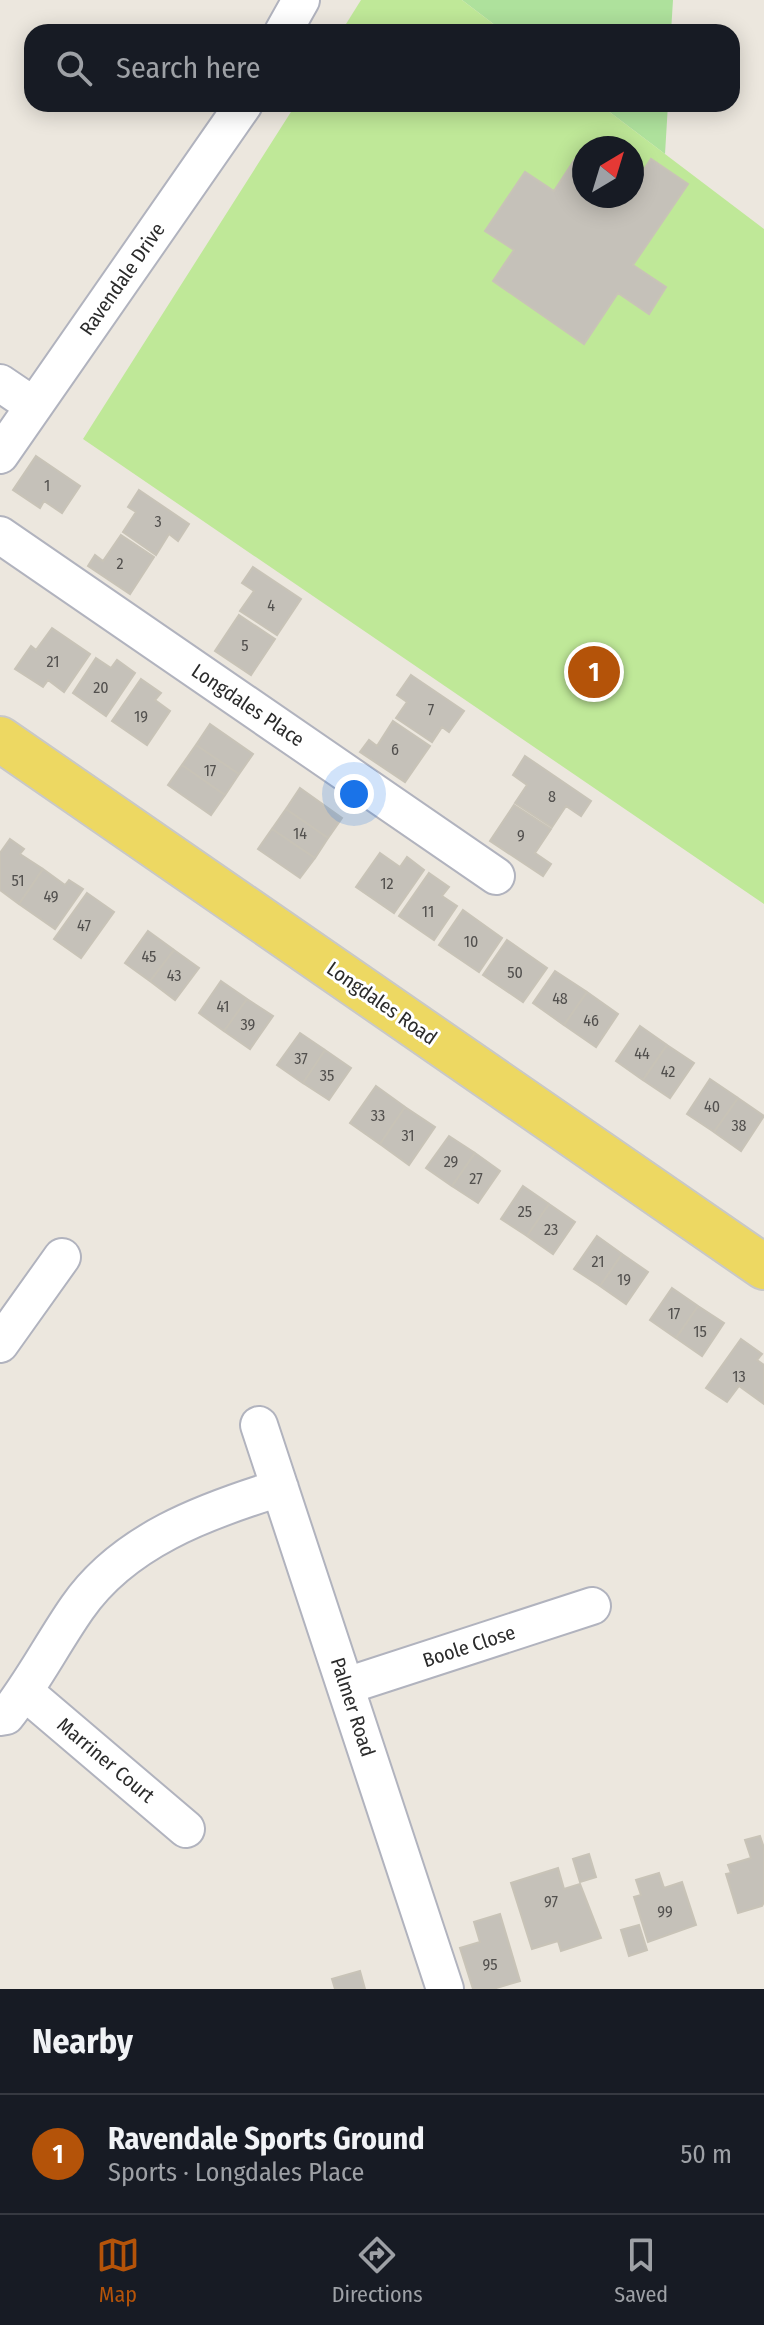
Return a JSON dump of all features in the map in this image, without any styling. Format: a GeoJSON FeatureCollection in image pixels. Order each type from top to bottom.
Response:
{"type":"FeatureCollection","features":[{"type":"Feature","properties":{"kind":"main road","name":"Longdales Road"},"geometry":{"type":"LineString","coordinates":[[0,739],[764,1267]]}},
{"type":"Feature","properties":{"kind":"street"},"geometry":{"type":"LineString","coordinates":[[288,24],[301,0]]}},
{"type":"Feature","properties":{"kind":"street","name":"Ravendale Drive"},"geometry":{"type":"LineString","coordinates":[[0,455],[238,112]]}},
{"type":"Feature","properties":{"kind":"street"},"geometry":{"type":"LineString","coordinates":[[0,383],[34,406]]}},
{"type":"Feature","properties":{"kind":"street","name":"Longdales Place"},"geometry":{"type":"LineString","coordinates":[[0,535],[496,876]]}},
{"type":"Feature","properties":{"kind":"street"},"geometry":{"type":"LineString","coordinates":[[0,1344],[62,1257]]}},
{"type":"Feature","properties":{"kind":"street","name":"Palmer Road"},"geometry":{"type":"LineString","coordinates":[[259,1425],[445,1989]]}},
{"type":"Feature","properties":{"kind":"street"},"geometry":{"type":"LineString","coordinates":[[0,1717],[6,1716],[25,1692],[78,1606],[130,1553],[212,1509],[280,1488]]}},
{"type":"Feature","properties":{"kind":"street","name":"Boole Close"},"geometry":{"type":"LineString","coordinates":[[346,1686],[592,1606]]}},
{"type":"Feature","properties":{"kind":"street","name":"Marriner Court"},"geometry":{"type":"LineString","coordinates":[[25,1692],[186,1829]]}},
{"type":"Feature","properties":{"kind":"green space"},"geometry":{"type":"Polygon","coordinates":[[[361,0],[462,0],[494,24],[346,24],[361,0]]]}},
{"type":"Feature","properties":{"kind":"green space"},"geometry":{"type":"Polygon","coordinates":[[[462,0],[673,0],[672,24],[494,24],[462,0]]]}},
{"type":"Feature","properties":{"kind":"green space"},"geometry":{"type":"Polygon","coordinates":[[[291,112],[610,112],[641,136],[572,136],[572,208],[644,208],[644,138],[764,229],[764,904],[83,439],[291,112]]]}},
{"type":"Feature","properties":{"kind":"green space"},"geometry":{"type":"Polygon","coordinates":[[[610,112],[668,112],[665,154],[610,112]]]}},
{"type":"Feature","properties":{"kind":"building"},"geometry":{"type":"Polygon","coordinates":[[[651,159],[688,184],[633,265],[666,287],[649,314],[618,293],[584,344],[493,281],[514,250],[485,231],[525,172],[554,191],[572,164],[572,208],[644,208],[644,169],[651,159]]]}},
{"type":"Feature","properties":{"kind":"building"},"geometry":{"type":"Polygon","coordinates":[[[36,456],[80,486],[62,513],[44,501],[40,508],[13,490],[36,456]]]}},
{"type":"Feature","properties":{"kind":"building"},"geometry":{"type":"Polygon","coordinates":[[[139,490],[189,524],[178,541],[169,534],[156,555],[123,532],[136,512],[128,507],[139,490]]]}},
{"type":"Feature","properties":{"kind":"building"},"geometry":{"type":"Polygon","coordinates":[[[121,535],[154,557],[130,594],[88,566],[95,555],[103,561],[121,535]]]}},
{"type":"Feature","properties":{"kind":"building"},"geometry":{"type":"Polygon","coordinates":[[[253,567],[301,599],[277,635],[240,611],[254,591],[242,583],[253,567]]]}},
{"type":"Feature","properties":{"kind":"building"},"geometry":{"type":"Polygon","coordinates":[[[239,615],[275,639],[251,675],[215,651],[239,615]]]}},
{"type":"Feature","properties":{"kind":"building"},"geometry":{"type":"Polygon","coordinates":[[[52,628],[90,654],[64,692],[48,680],[43,687],[15,669],[31,646],[36,650],[52,628]]]}},
{"type":"Feature","properties":{"kind":"building"},"geometry":{"type":"Polygon","coordinates":[[[96,658],[111,668],[117,660],[135,673],[106,716],[73,693],[96,658]]]}},
{"type":"Feature","properties":{"kind":"building"},"geometry":{"type":"Polygon","coordinates":[[[411,675],[464,711],[449,732],[442,727],[432,742],[396,718],[407,702],[397,695],[411,675]]]}},
{"type":"Feature","properties":{"kind":"building"},"geometry":{"type":"Polygon","coordinates":[[[141,679],[161,693],[155,700],[170,711],[147,745],[112,721],[141,679]]]}},
{"type":"Feature","properties":{"kind":"building"},"geometry":{"type":"Polygon","coordinates":[[[393,721],[430,746],[405,782],[360,752],[369,740],[377,746],[393,721]]]}},
{"type":"Feature","properties":{"kind":"building"},"geometry":{"type":"Polygon","coordinates":[[[210,724],[253,754],[239,774],[196,745],[210,724]]]}},
{"type":"Feature","properties":{"kind":"building"},"geometry":{"type":"Polygon","coordinates":[[[196,745],[239,774],[225,795],[182,765],[196,745]]]}},
{"type":"Feature","properties":{"kind":"building"},"geometry":{"type":"Polygon","coordinates":[[[525,756],[591,801],[581,816],[566,806],[552,827],[515,803],[527,785],[513,775],[525,756]]]}},
{"type":"Feature","properties":{"kind":"building"},"geometry":{"type":"Polygon","coordinates":[[[182,765],[225,795],[211,815],[168,785],[182,765]]]}},
{"type":"Feature","properties":{"kind":"building"},"geometry":{"type":"Polygon","coordinates":[[[300,788],[342,818],[328,838],[286,809],[300,788]]]}},
{"type":"Feature","properties":{"kind":"building"},"geometry":{"type":"Polygon","coordinates":[[[514,805],[551,829],[535,853],[551,864],[543,876],[490,841],[514,805]]]}},
{"type":"Feature","properties":{"kind":"building"},"geometry":{"type":"Polygon","coordinates":[[[286,809],[328,838],[315,858],[272,829],[286,809]]]}},
{"type":"Feature","properties":{"kind":"building"},"geometry":{"type":"Polygon","coordinates":[[[272,829],[315,858],[300,878],[258,849],[272,829]]]}},
{"type":"Feature","properties":{"kind":"building"},"geometry":{"type":"Polygon","coordinates":[[[10,839],[24,849],[20,854],[43,869],[19,904],[0,890],[0,853],[10,839]]]}},
{"type":"Feature","properties":{"kind":"building"},"geometry":{"type":"Polygon","coordinates":[[[380,853],[400,867],[407,857],[424,870],[394,913],[356,887],[380,853]]]}},
{"type":"Feature","properties":{"kind":"building"},"geometry":{"type":"Polygon","coordinates":[[[43,869],[65,885],[69,880],[83,889],[55,929],[19,904],[43,869]]]}},
{"type":"Feature","properties":{"kind":"building"},"geometry":{"type":"Polygon","coordinates":[[[429,873],[449,887],[442,896],[457,906],[434,940],[399,916],[429,873]]]}},
{"type":"Feature","properties":{"kind":"building"},"geometry":{"type":"Polygon","coordinates":[[[87,893],[114,912],[81,958],[54,939],[87,893]]]}},
{"type":"Feature","properties":{"kind":"building"},"geometry":{"type":"Polygon","coordinates":[[[463,910],[502,938],[479,972],[439,945],[463,910]]]}},
{"type":"Feature","properties":{"kind":"building"},"geometry":{"type":"Polygon","coordinates":[[[148,931],[174,950],[150,981],[125,963],[148,931]]]}},
{"type":"Feature","properties":{"kind":"building"},"geometry":{"type":"Polygon","coordinates":[[[507,940],[547,968],[523,1002],[483,975],[507,940]]]}},
{"type":"Feature","properties":{"kind":"building"},"geometry":{"type":"Polygon","coordinates":[[[174,950],[199,968],[175,1000],[150,981],[174,950]]]}},
{"type":"Feature","properties":{"kind":"building"},"geometry":{"type":"Polygon","coordinates":[[[555,971],[587,992],[564,1025],[533,1003],[555,971]]]}},
{"type":"Feature","properties":{"kind":"building"},"geometry":{"type":"Polygon","coordinates":[[[221,981],[247,999],[224,1031],[199,1013],[221,981]]]}},
{"type":"Feature","properties":{"kind":"building"},"geometry":{"type":"Polygon","coordinates":[[[587,992],[618,1014],[596,1047],[564,1025],[587,992]]]}},
{"type":"Feature","properties":{"kind":"building"},"geometry":{"type":"Polygon","coordinates":[[[247,999],[273,1016],[250,1049],[224,1031],[247,999]]]}},
{"type":"Feature","properties":{"kind":"building"},"geometry":{"type":"Polygon","coordinates":[[[640,1026],[667,1045],[643,1080],[616,1061],[640,1026]]]}},
{"type":"Feature","properties":{"kind":"building"},"geometry":{"type":"Polygon","coordinates":[[[300,1033],[325,1050],[303,1083],[277,1065],[300,1033]]]}},
{"type":"Feature","properties":{"kind":"building"},"geometry":{"type":"Polygon","coordinates":[[[667,1045],[694,1063],[670,1098],[643,1080],[667,1045]]]}},
{"type":"Feature","properties":{"kind":"building"},"geometry":{"type":"Polygon","coordinates":[[[325,1050],[351,1068],[329,1100],[303,1083],[325,1050]]]}},
{"type":"Feature","properties":{"kind":"building"},"geometry":{"type":"Polygon","coordinates":[[[710,1079],[738,1098],[714,1132],[687,1114],[710,1079]]]}},
{"type":"Feature","properties":{"kind":"building"},"geometry":{"type":"Polygon","coordinates":[[[376,1086],[405,1107],[380,1144],[350,1123],[376,1086]]]}},
{"type":"Feature","properties":{"kind":"building"},"geometry":{"type":"Polygon","coordinates":[[[738,1098],[764,1116],[741,1151],[714,1132],[738,1098]]]}},
{"type":"Feature","properties":{"kind":"building"},"geometry":{"type":"Polygon","coordinates":[[[405,1107],[435,1127],[409,1165],[380,1144],[405,1107]]]}},
{"type":"Feature","properties":{"kind":"building"},"geometry":{"type":"Polygon","coordinates":[[[449,1136],[475,1153],[452,1186],[426,1168],[449,1136]]]}},
{"type":"Feature","properties":{"kind":"building"},"geometry":{"type":"Polygon","coordinates":[[[475,1153],[500,1171],[478,1203],[452,1186],[475,1153]]]}},
{"type":"Feature","properties":{"kind":"building"},"geometry":{"type":"Polygon","coordinates":[[[523,1186],[549,1204],[527,1236],[501,1219],[523,1186]]]}},
{"type":"Feature","properties":{"kind":"building"},"geometry":{"type":"Polygon","coordinates":[[[549,1204],[575,1222],[553,1254],[527,1236],[549,1204]]]}},
{"type":"Feature","properties":{"kind":"building"},"geometry":{"type":"Polygon","coordinates":[[[597,1236],[622,1254],[600,1286],[574,1269],[597,1236]]]}},
{"type":"Feature","properties":{"kind":"building"},"geometry":{"type":"Polygon","coordinates":[[[622,1254],[648,1272],[626,1304],[600,1286],[622,1254]]]}},
{"type":"Feature","properties":{"kind":"building"},"geometry":{"type":"Polygon","coordinates":[[[672,1288],[698,1306],[676,1338],[650,1320],[672,1288]]]}},
{"type":"Feature","properties":{"kind":"building"},"geometry":{"type":"Polygon","coordinates":[[[698,1306],[724,1323],[702,1356],[676,1338],[698,1306]]]}},
{"type":"Feature","properties":{"kind":"building"},"geometry":{"type":"Polygon","coordinates":[[[741,1339],[762,1354],[757,1360],[764,1365],[764,1404],[739,1386],[727,1402],[706,1388],[741,1339]]]}},
{"type":"Feature","properties":{"kind":"building"},"geometry":{"type":"Polygon","coordinates":[[[760,1836],[764,1848],[764,1902],[762,1906],[738,1913],[726,1874],[731,1873],[728,1865],[751,1858],[745,1840],[760,1836]]]}},
{"type":"Feature","properties":{"kind":"building"},"geometry":{"type":"Polygon","coordinates":[[[589,1854],[596,1877],[580,1882],[573,1859],[589,1854]]]}},
{"type":"Feature","properties":{"kind":"building"},"geometry":{"type":"Polygon","coordinates":[[[558,1868],[564,1889],[580,1884],[601,1938],[561,1951],[558,1941],[532,1949],[511,1883],[558,1868]]]}},
{"type":"Feature","properties":{"kind":"building"},"geometry":{"type":"Polygon","coordinates":[[[659,1873],[664,1888],[682,1882],[696,1925],[648,1942],[634,1897],[641,1895],[636,1880],[659,1873]]]}},
{"type":"Feature","properties":{"kind":"building"},"geometry":{"type":"Polygon","coordinates":[[[500,1914],[520,1981],[493,1989],[473,1989],[460,1948],[480,1942],[474,1922],[500,1914]]]}},
{"type":"Feature","properties":{"kind":"building"},"geometry":{"type":"Polygon","coordinates":[[[639,1925],[647,1950],[629,1956],[621,1930],[639,1925]]]}},
{"type":"Feature","properties":{"kind":"building"},"geometry":{"type":"Polygon","coordinates":[[[360,1971],[365,1989],[335,1989],[332,1979],[360,1971]]]}},
{"type":"Feature","properties":{"kind":"place","name":"Ravendale Sports Ground"},"geometry":{"type":"Point","coordinates":[594,672]}}]}
